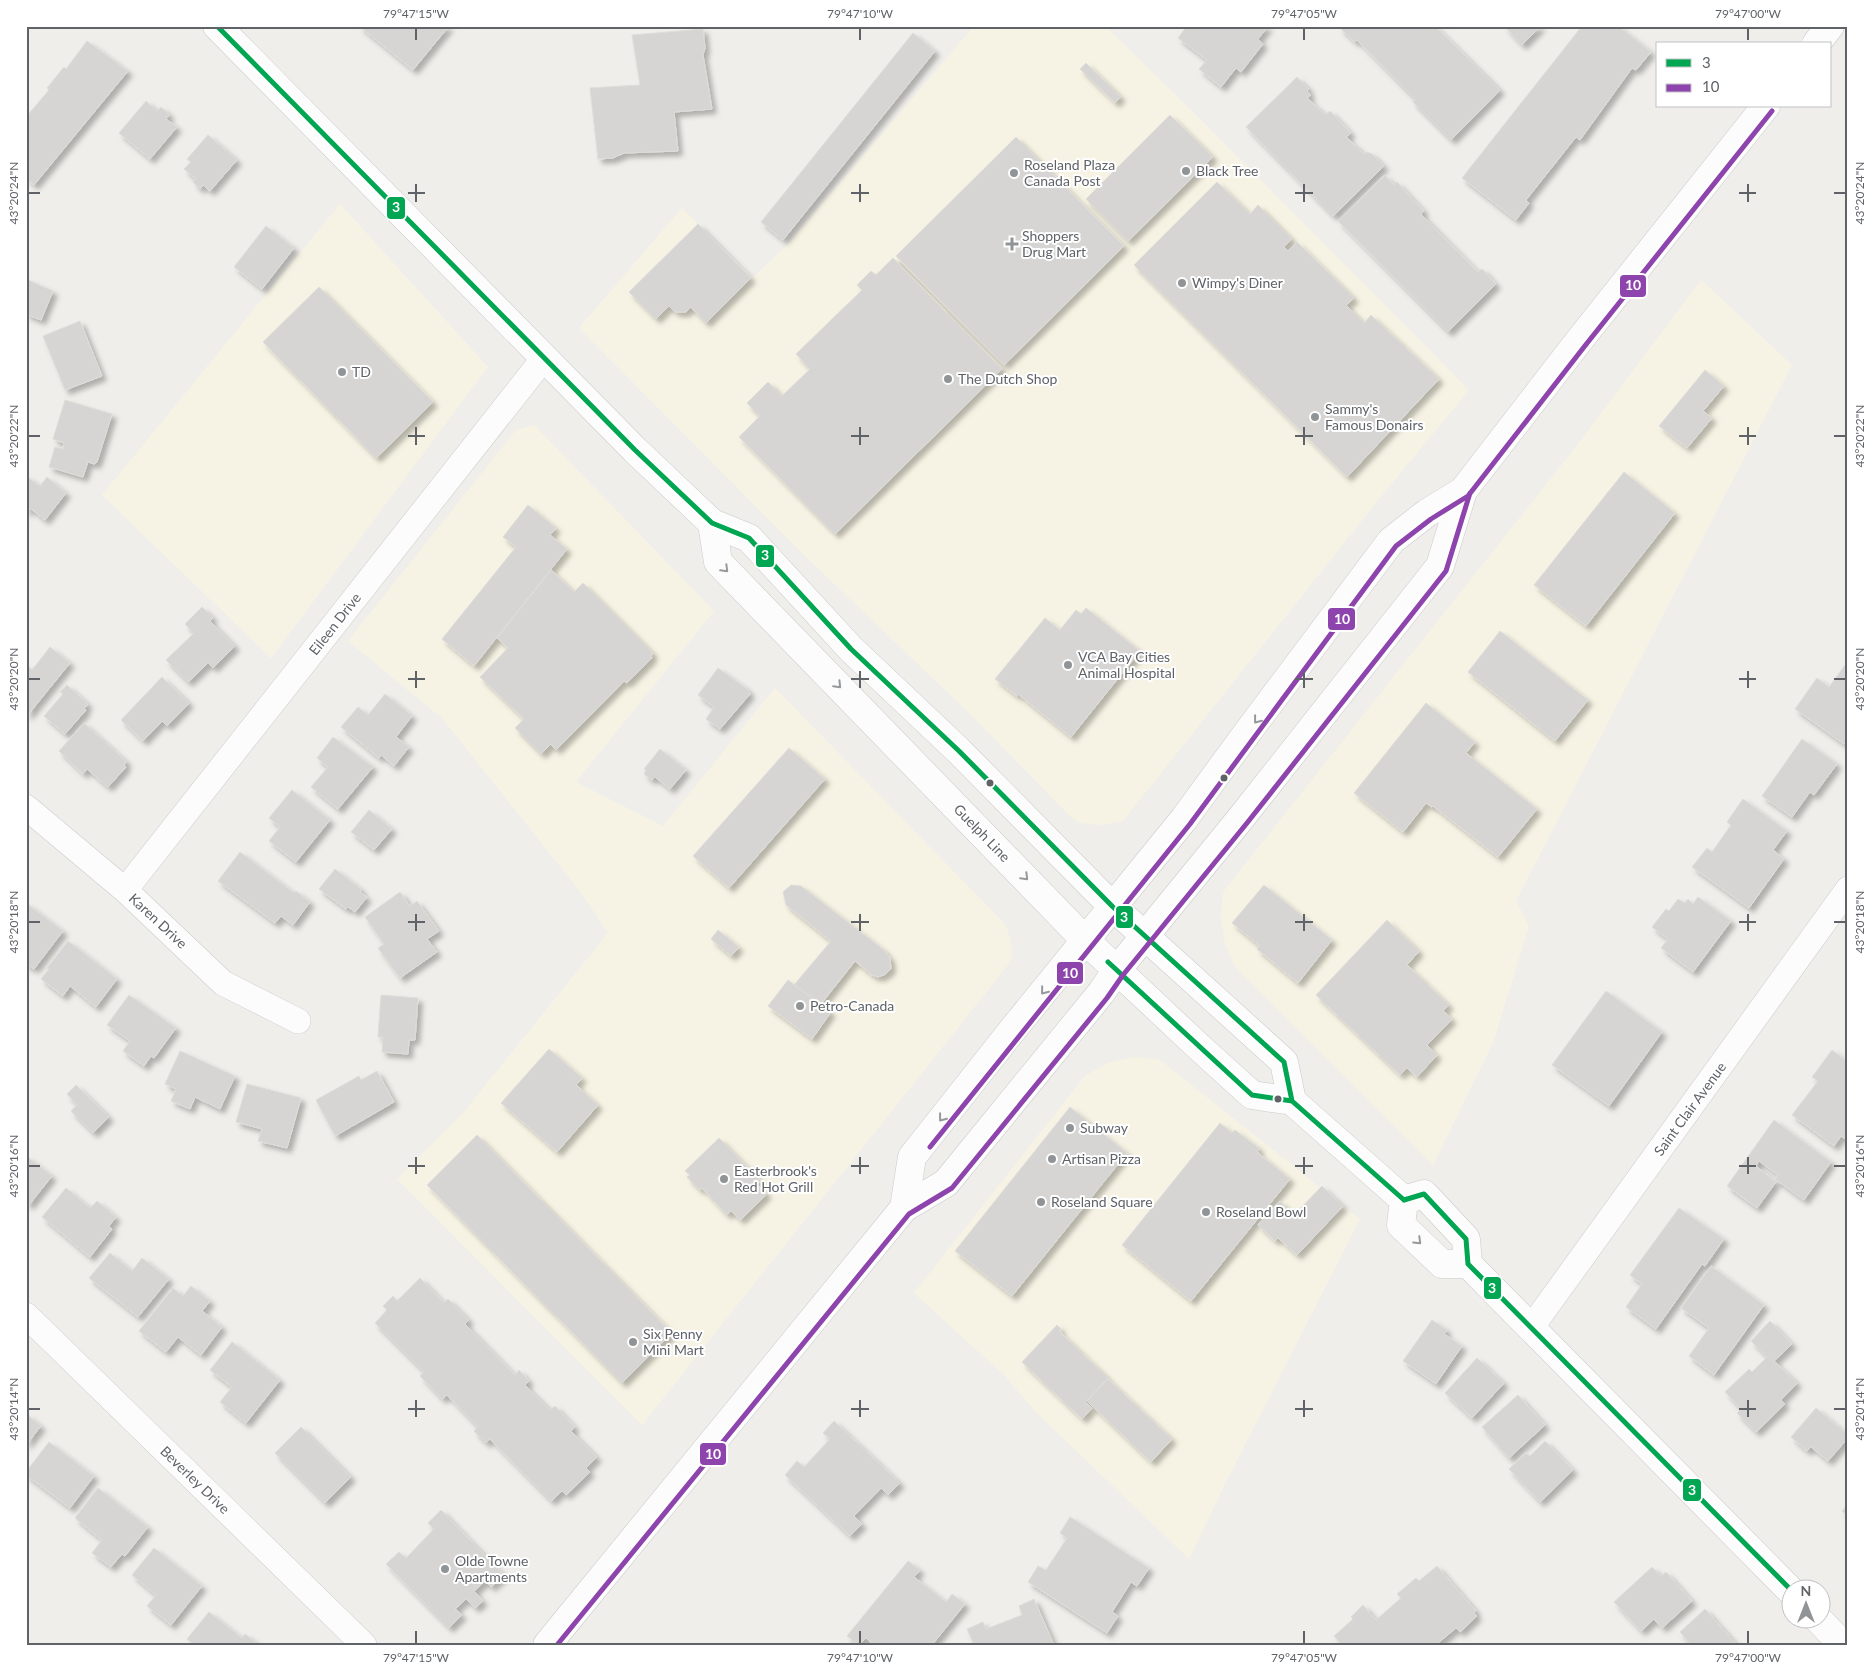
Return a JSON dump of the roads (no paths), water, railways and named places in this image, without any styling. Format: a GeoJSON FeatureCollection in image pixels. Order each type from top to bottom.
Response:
{"type":"FeatureCollection","features":[{"type":"Feature","properties":{"kind":"main road"},"geometry":{"type":"LineString","coordinates":[[1818,42],[1830,26]]}},
{"type":"Feature","properties":{"kind":"main road"},"geometry":{"type":"LineString","coordinates":[[222,28],[642,457],[712,523],[749,538],[851,649],[959,751],[1113,907],[1284,1062],[1292,1101],[1404,1200]]}},
{"type":"Feature","properties":{"kind":"main road"},"geometry":{"type":"LineString","coordinates":[[547,1645],[904,1208],[946,1182],[1101,993],[1117,970],[1440,566],[1463,491],[1578,342],[1764,108]]}},
{"type":"Feature","properties":{"kind":"main road"},"geometry":{"type":"LineString","coordinates":[[904,1208],[912,1157],[1184,819],[1390,541],[1427,513],[1463,491]]}},
{"type":"Feature","properties":{"kind":"main road","name":"Guelph Line"},"geometry":{"type":"LineString","coordinates":[[712,523],[718,562],[1085,940],[1252,1095],[1292,1101]]}},
{"type":"Feature","properties":{"kind":"main road"},"geometry":{"type":"LineString","coordinates":[[1404,1200],[1424,1194],[1466,1239],[1468,1264],[1782,1582]]}},
{"type":"Feature","properties":{"kind":"main road"},"geometry":{"type":"LineString","coordinates":[[1404,1200],[1401,1225],[1442,1264],[1468,1264]]}},
{"type":"Feature","properties":{"kind":"main road"},"geometry":{"type":"LineString","coordinates":[[1827,1628],[1843,1645]]}},
{"type":"Feature","properties":{"kind":"street","name":"Eileen Drive"},"geometry":{"type":"LineString","coordinates":[[125,890],[544,358]]}},
{"type":"Feature","properties":{"kind":"street","name":"Karen Drive"},"geometry":{"type":"LineString","coordinates":[[26,807],[125,890],[223,982],[298,1022]]}},
{"type":"Feature","properties":{"kind":"street","name":"Saint Clair Avenue"},"geometry":{"type":"LineString","coordinates":[[1531,1328],[1848,890]]}},
{"type":"Feature","properties":{"kind":"street","name":"Beverley Drive"},"geometry":{"type":"LineString","coordinates":[[26,1315],[364,1645]]}},
{"type":"Feature","properties":{"kind":"place","name":"Black Tree"},"geometry":{"type":"Point","coordinates":[1186,171]}},
{"type":"Feature","properties":{"kind":"place","name":"Roseland Plaza Canada Post"},"geometry":{"type":"Point","coordinates":[1014,173]}},
{"type":"Feature","properties":{"kind":"place","name":"Shoppers Drug Mart"},"geometry":{"type":"Point","coordinates":[1012,244]}},
{"type":"Feature","properties":{"kind":"place","name":"Wimpy's Diner"},"geometry":{"type":"Point","coordinates":[1182,283]}},
{"type":"Feature","properties":{"kind":"place","name":"TD"},"geometry":{"type":"Point","coordinates":[342,372]}},
{"type":"Feature","properties":{"kind":"place","name":"The Dutch Shop"},"geometry":{"type":"Point","coordinates":[948,379]}},
{"type":"Feature","properties":{"kind":"place","name":"Sammy's Famous Donairs"},"geometry":{"type":"Point","coordinates":[1315,417]}},
{"type":"Feature","properties":{"kind":"place","name":"VCA Bay Cities Animal Hospital"},"geometry":{"type":"Point","coordinates":[1068,665]}},
{"type":"Feature","properties":{"kind":"place","name":"Petro-Canada"},"geometry":{"type":"Point","coordinates":[800,1006]}},
{"type":"Feature","properties":{"kind":"place","name":"Subway"},"geometry":{"type":"Point","coordinates":[1070,1128]}},
{"type":"Feature","properties":{"kind":"place","name":"Artisan Pizza"},"geometry":{"type":"Point","coordinates":[1052,1159]}},
{"type":"Feature","properties":{"kind":"place","name":"Easterbrook's Red Hot Grill"},"geometry":{"type":"Point","coordinates":[724,1179]}},
{"type":"Feature","properties":{"kind":"place","name":"Roseland Square"},"geometry":{"type":"Point","coordinates":[1041,1202]}},
{"type":"Feature","properties":{"kind":"place","name":"Roseland Bowl"},"geometry":{"type":"Point","coordinates":[1206,1212]}},
{"type":"Feature","properties":{"kind":"place","name":"Six Penny Mini Mart"},"geometry":{"type":"Point","coordinates":[633,1342]}},
{"type":"Feature","properties":{"kind":"place","name":"Olde Towne Apartments"},"geometry":{"type":"Point","coordinates":[445,1569]}}]}
